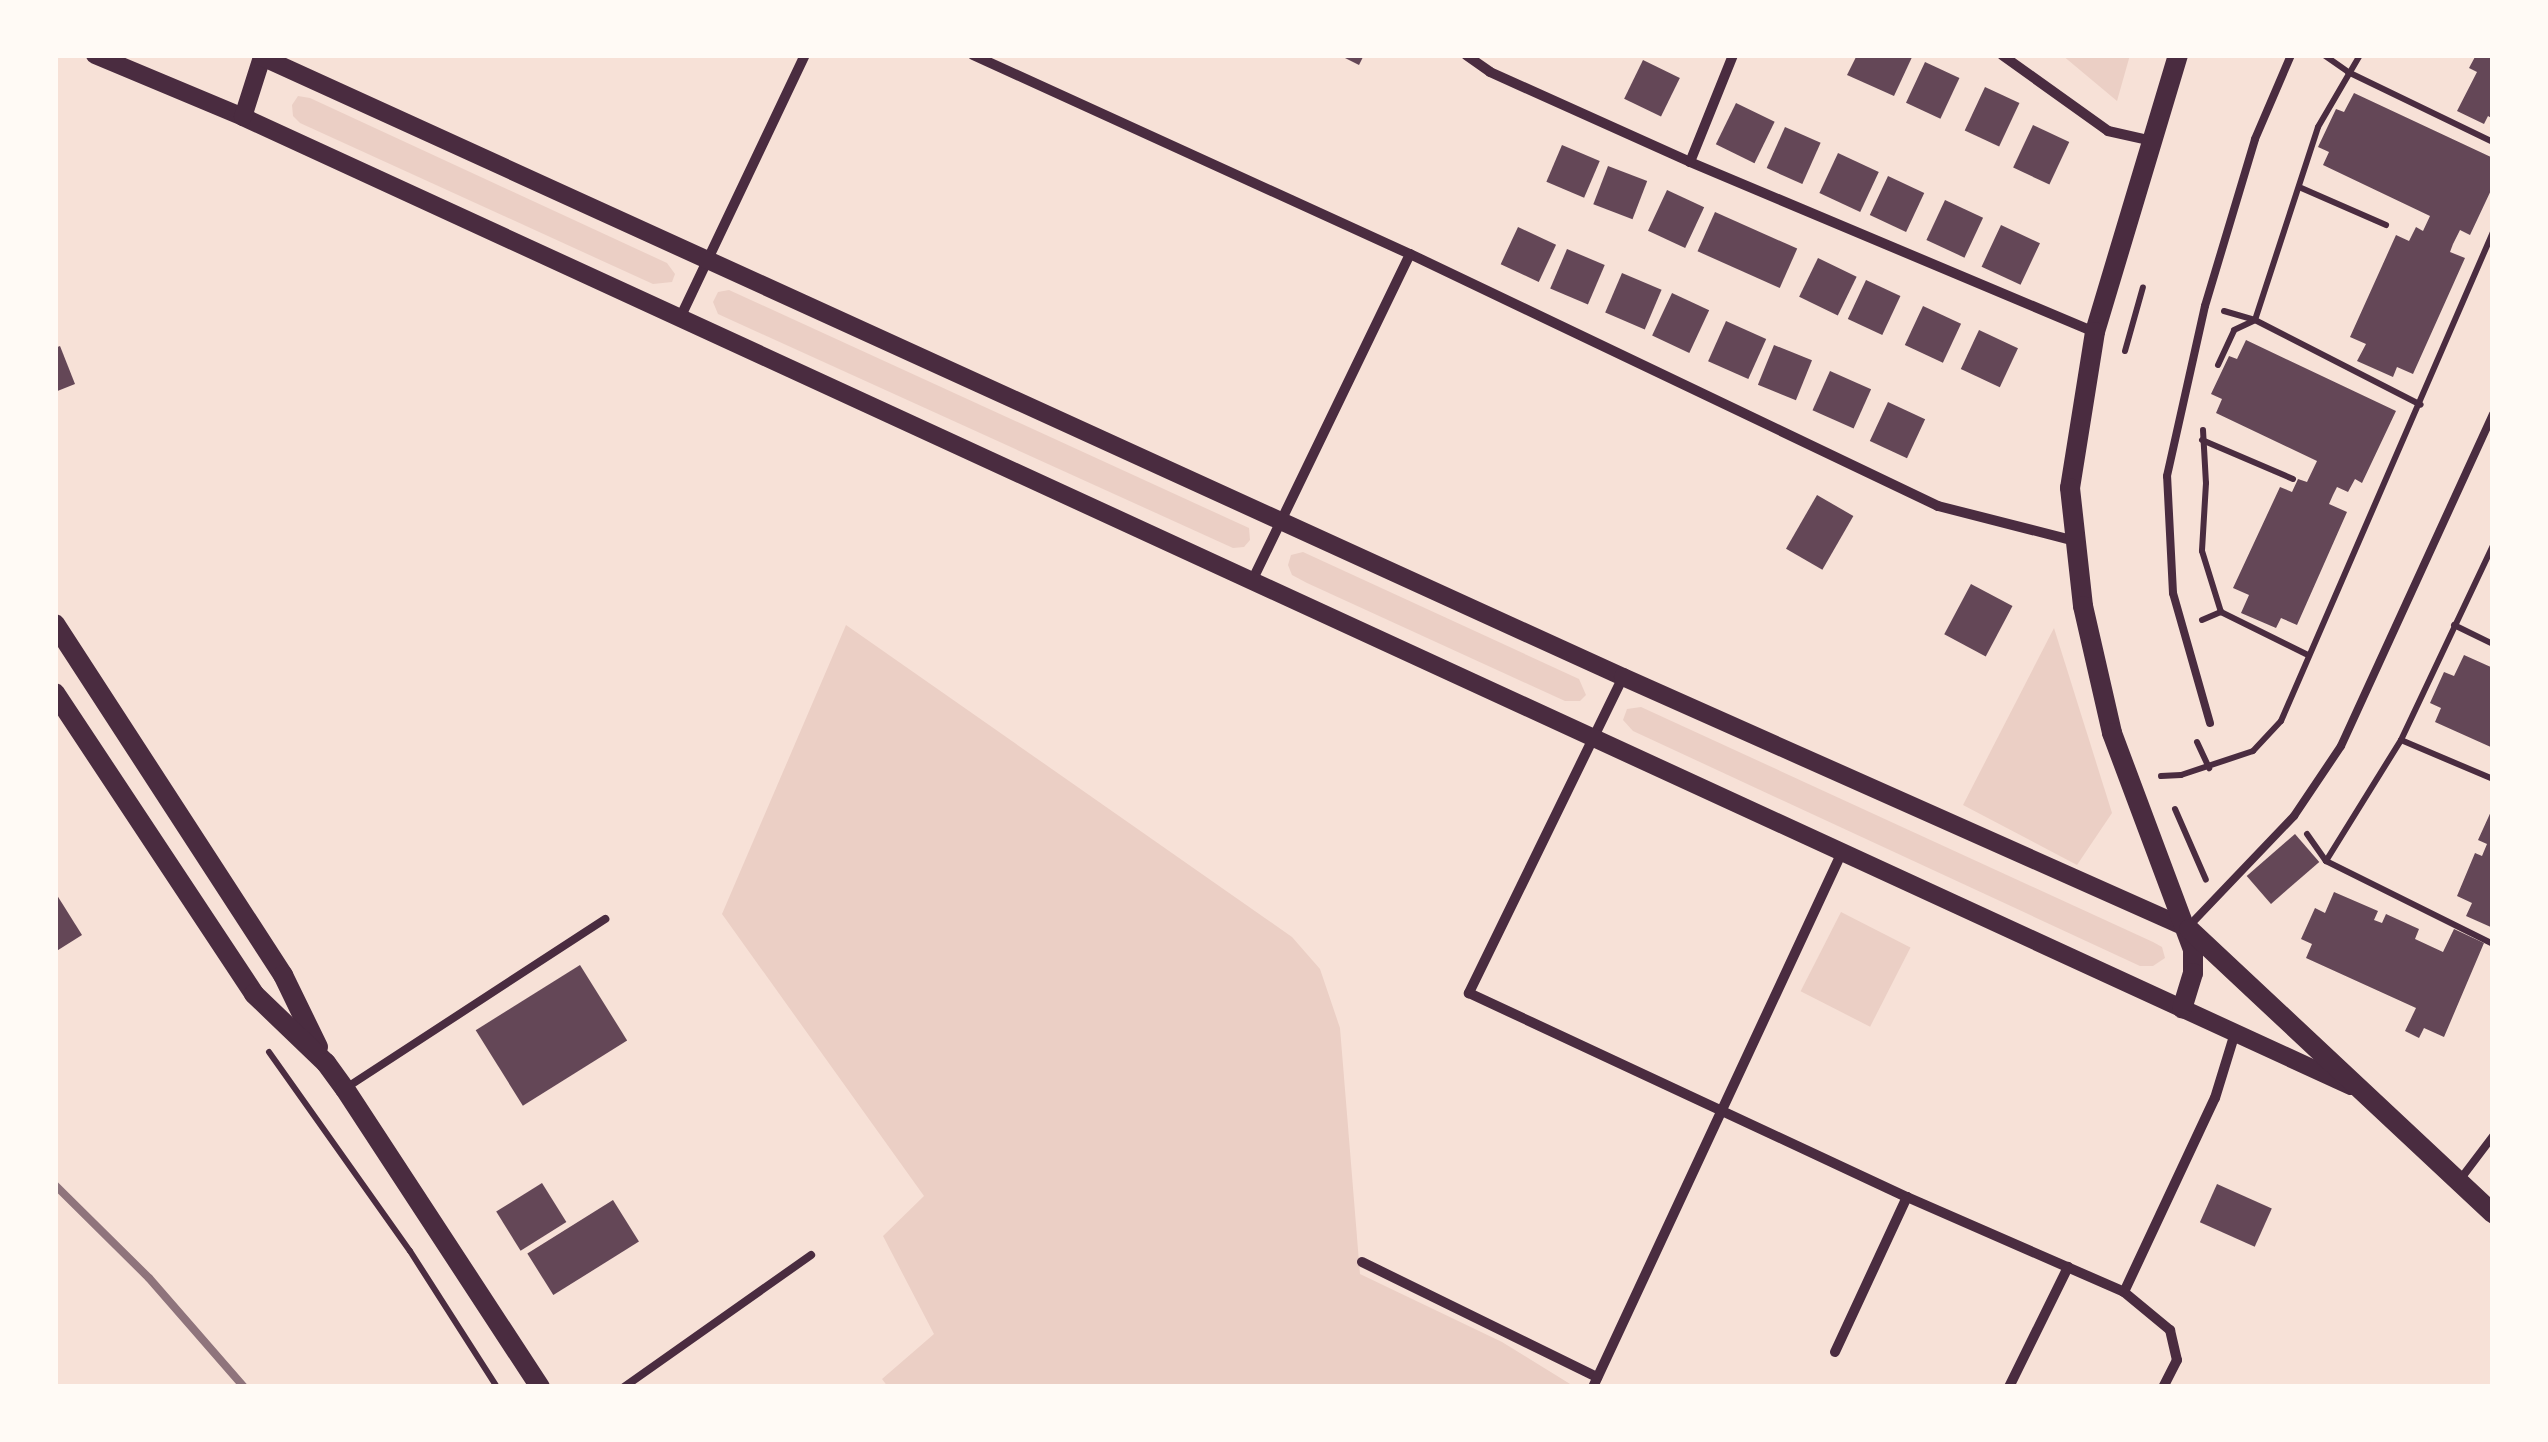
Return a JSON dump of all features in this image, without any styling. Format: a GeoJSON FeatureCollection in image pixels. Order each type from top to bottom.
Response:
{"type":"FeatureCollection","features":[{"type":"Feature","properties":{"kind":"main road"},"geometry":{"type":"LineString","coordinates":[[2178,55],[2095,332],[2070,488],[2082,606],[2112,733],[2135,804],[2187,928],[2193,973],[2182,1008]]}},
{"type":"Feature","properties":{"kind":"main road"},"geometry":{"type":"LineString","coordinates":[[55,624],[112,718],[282,975],[326,1062],[540,1387]]}},
{"type":"Feature","properties":{"kind":"main road"},"geometry":{"type":"LineString","coordinates":[[55,693],[254,994],[326,1062]]}},
{"type":"Feature","properties":{"kind":"main road"},"geometry":{"type":"LineString","coordinates":[[2187,928],[2493,1213]]}},
{"type":"Feature","properties":{"kind":"street"},"geometry":{"type":"LineString","coordinates":[[95,55],[243,117],[2361,1090]]}},
{"type":"Feature","properties":{"kind":"street"},"geometry":{"type":"LineString","coordinates":[[680,318],[704,258],[805,55]]}},
{"type":"Feature","properties":{"kind":"street"},"geometry":{"type":"LineString","coordinates":[[974,55],[1410,254],[1938,506],[2075,541]]}},
{"type":"Feature","properties":{"kind":"street"},"geometry":{"type":"LineString","coordinates":[[1466,55],[1490,72],[1690,162],[2095,332]]}},
{"type":"Feature","properties":{"kind":"street"},"geometry":{"type":"LineString","coordinates":[[1690,162],[1733,55]]}},
{"type":"Feature","properties":{"kind":"street"},"geometry":{"type":"LineString","coordinates":[[2002,55],[2108,131],[2152,141]]}},
{"type":"Feature","properties":{"kind":"street"},"geometry":{"type":"LineString","coordinates":[[243,117],[262,56],[1623,677],[2187,928]]}},
{"type":"Feature","properties":{"kind":"street"},"geometry":{"type":"LineString","coordinates":[[1252,581],[1410,254]]}},
{"type":"Feature","properties":{"kind":"street"},"geometry":{"type":"LineString","coordinates":[[1623,677],[1469,993],[1907,1197],[2124,1292],[2170,1330],[2176,1360],[2163,1387]]}},
{"type":"Feature","properties":{"kind":"street"},"geometry":{"type":"LineString","coordinates":[[1362,1262],[1595,1382],[1842,852]]}},
{"type":"Feature","properties":{"kind":"street"},"geometry":{"type":"LineString","coordinates":[[2124,1292],[2215,1098],[2236,1033]]}},
{"type":"Feature","properties":{"kind":"street"},"geometry":{"type":"LineString","coordinates":[[1835,1352],[1907,1197]]}},
{"type":"Feature","properties":{"kind":"street"},"geometry":{"type":"LineString","coordinates":[[2009,1387],[2068,1267]]}},
{"type":"Feature","properties":{"kind":"lane"},"geometry":{"type":"LineString","coordinates":[[2210,724],[2182,628],[2168,546],[2167,476],[2174,427],[2205,306],[2255,138],[2291,55]]}},
{"type":"Feature","properties":{"kind":"lane"},"geometry":{"type":"LineString","coordinates":[[2187,928],[2294,816],[2341,746],[2493,414]]}},
{"type":"Feature","properties":{"kind":"lane"},"geometry":{"type":"LineString","coordinates":[[345,1089],[605,919]]}},
{"type":"Feature","properties":{"kind":"lane"},"geometry":{"type":"LineString","coordinates":[[2459,1181],[2493,1136]]}},
{"type":"Feature","properties":{"kind":"lane"},"geometry":{"type":"LineString","coordinates":[[624,1387],[811,1255]]}},
{"type":"Feature","properties":{"kind":"path"},"geometry":{"type":"LineString","coordinates":[[2324,55],[2348,72],[2493,142]]}},
{"type":"Feature","properties":{"kind":"path"},"geometry":{"type":"LineString","coordinates":[[2212,378],[2234,330],[2256,320],[2318,127],[2360,55]]}},
{"type":"Feature","properties":{"kind":"path"},"geometry":{"type":"LineString","coordinates":[[2299,187],[2386,225]]}},
{"type":"Feature","properties":{"kind":"path"},"geometry":{"type":"LineString","coordinates":[[2155,759],[2161,776],[2181,776],[2253,751],[2281,721],[2493,232]]}},
{"type":"Feature","properties":{"kind":"path"},"geometry":{"type":"LineString","coordinates":[[2121,364],[2146,276]]}},
{"type":"Feature","properties":{"kind":"path"},"geometry":{"type":"LineString","coordinates":[[2205,306],[2256,320],[2421,405]]}},
{"type":"Feature","properties":{"kind":"path"},"geometry":{"type":"LineString","coordinates":[[2200,418],[2204,441],[2202,551],[2221,612],[2308,656]]}},
{"type":"Feature","properties":{"kind":"path"},"geometry":{"type":"LineString","coordinates":[[2174,427],[2293,479]]}},
{"type":"Feature","properties":{"kind":"path"},"geometry":{"type":"LineString","coordinates":[[2326,861],[2401,740],[2493,545]]}},
{"type":"Feature","properties":{"kind":"path"},"geometry":{"type":"LineString","coordinates":[[2182,628],[2221,612]]}},
{"type":"Feature","properties":{"kind":"path"},"geometry":{"type":"LineString","coordinates":[[2454,625],[2493,644]]}},
{"type":"Feature","properties":{"kind":"path"},"geometry":{"type":"LineString","coordinates":[[2401,740],[2493,779]]}},
{"type":"Feature","properties":{"kind":"path"},"geometry":{"type":"LineString","coordinates":[[2294,816],[2326,861],[2493,944]]}},
{"type":"Feature","properties":{"kind":"shaded area"},"geometry":{"type":"Polygon","coordinates":[[[2062,55],[2130,55],[2117,101],[2062,55]]]}},
{"type":"Feature","properties":{"kind":"shaded area"},"geometry":{"type":"Polygon","coordinates":[[[298,96],[310,98],[667,263],[675,274],[672,282],[653,284],[300,123],[293,116],[292,105],[298,96]]]}},
{"type":"Feature","properties":{"kind":"shaded area"},"geometry":{"type":"Polygon","coordinates":[[[729,290],[1249,528],[1250,540],[1244,547],[1233,548],[718,314],[713,302],[718,292],[729,290]]]}},
{"type":"Feature","properties":{"kind":"shaded area"},"geometry":{"type":"Polygon","coordinates":[[[1303,552],[1579,679],[1586,695],[1580,701],[1565,701],[1307,583],[1292,575],[1288,565],[1291,555],[1303,552]]]}},
{"type":"Feature","properties":{"kind":"shaded area"},"geometry":{"type":"Polygon","coordinates":[[[846,625],[1292,937],[1320,969],[1340,1028],[1360,1274],[1502,1342],[1575,1387],[888,1387],[882,1379],[934,1334],[883,1236],[924,1196],[722,914],[846,625]]]}},
{"type":"Feature","properties":{"kind":"shaded area"},"geometry":{"type":"Polygon","coordinates":[[[2054,628],[2112,813],[2077,865],[1963,805],[2054,628]]]}},
{"type":"Feature","properties":{"kind":"shaded area"},"geometry":{"type":"Polygon","coordinates":[[[1641,707],[2153,942],[2162,947],[2165,958],[2153,966],[2140,966],[1633,731],[1623,720],[1627,709],[1641,707]]]}},
{"type":"Feature","properties":{"kind":"shaded area"},"geometry":{"type":"Polygon","coordinates":[[[1841,912],[1910,947],[1870,1027],[1801,991],[1841,912]]]}},
{"type":"Feature","properties":{"kind":"building"},"geometry":{"type":"Polygon","coordinates":[[[1339,55],[1364,55],[1359,65],[1339,55]]]}},
{"type":"Feature","properties":{"kind":"building"},"geometry":{"type":"Polygon","coordinates":[[[1857,55],[1913,55],[1894,96],[1847,75],[1857,55]]]}},
{"type":"Feature","properties":{"kind":"building"},"geometry":{"type":"Polygon","coordinates":[[[2476,55],[2493,55],[2493,119],[2488,116],[2484,124],[2457,111],[2477,72],[2469,68],[2476,55]]]}},
{"type":"Feature","properties":{"kind":"building"},"geometry":{"type":"Polygon","coordinates":[[[1643,60],[1680,78],[1661,117],[1624,99],[1643,60]]]}},
{"type":"Feature","properties":{"kind":"building"},"geometry":{"type":"Polygon","coordinates":[[[1925,62],[1959,78],[1940,119],[1906,103],[1925,62]]]}},
{"type":"Feature","properties":{"kind":"building"},"geometry":{"type":"Polygon","coordinates":[[[1985,87],[2019,103],[1999,147],[1965,131],[1985,87]]]}},
{"type":"Feature","properties":{"kind":"building"},"geometry":{"type":"Polygon","coordinates":[[[2354,93],[2493,158],[2493,186],[2470,235],[2460,230],[2453,244],[2450,252],[2465,258],[2413,374],[2397,367],[2393,377],[2357,361],[2366,344],[2350,337],[2396,235],[2409,241],[2416,227],[2423,231],[2430,216],[2323,165],[2329,152],[2318,147],[2336,109],[2344,112],[2354,93]]]}},
{"type":"Feature","properties":{"kind":"building"},"geometry":{"type":"Polygon","coordinates":[[[1736,103],[1775,122],[1754,163],[1716,144],[1736,103]]]}},
{"type":"Feature","properties":{"kind":"building"},"geometry":{"type":"Polygon","coordinates":[[[2033,125],[2069,142],[2049,185],[2013,168],[2033,125]]]}},
{"type":"Feature","properties":{"kind":"building"},"geometry":{"type":"Polygon","coordinates":[[[1785,127],[1821,143],[1802,184],[1767,168],[1785,127]]]}},
{"type":"Feature","properties":{"kind":"building"},"geometry":{"type":"Polygon","coordinates":[[[1562,145],[1600,161],[1584,198],[1546,182],[1562,145]]]}},
{"type":"Feature","properties":{"kind":"building"},"geometry":{"type":"Polygon","coordinates":[[[1838,153],[1879,172],[1860,212],[1819,193],[1838,153]]]}},
{"type":"Feature","properties":{"kind":"building"},"geometry":{"type":"Polygon","coordinates":[[[1608,166],[1647,181],[1633,219],[1593,204],[1608,166]]]}},
{"type":"Feature","properties":{"kind":"building"},"geometry":{"type":"Polygon","coordinates":[[[1888,176],[1924,193],[1906,232],[1870,215],[1888,176]]]}},
{"type":"Feature","properties":{"kind":"building"},"geometry":{"type":"Polygon","coordinates":[[[1667,190],[1704,207],[1685,248],[1648,231],[1667,190]]]}},
{"type":"Feature","properties":{"kind":"building"},"geometry":{"type":"Polygon","coordinates":[[[1945,200],[1983,218],[1964,258],[1926,240],[1945,200]]]}},
{"type":"Feature","properties":{"kind":"building"},"geometry":{"type":"Polygon","coordinates":[[[1715,212],[1797,249],[1780,288],[1698,251],[1715,212]]]}},
{"type":"Feature","properties":{"kind":"building"},"geometry":{"type":"Polygon","coordinates":[[[2001,225],[2040,243],[2021,285],[1982,267],[2001,225]]]}},
{"type":"Feature","properties":{"kind":"building"},"geometry":{"type":"Polygon","coordinates":[[[1518,227],[1556,245],[1539,282],[1501,264],[1518,227]]]}},
{"type":"Feature","properties":{"kind":"building"},"geometry":{"type":"Polygon","coordinates":[[[1567,249],[1605,265],[1588,305],[1550,289],[1567,249]]]}},
{"type":"Feature","properties":{"kind":"building"},"geometry":{"type":"Polygon","coordinates":[[[1818,258],[1857,277],[1838,315],[1799,297],[1818,258]]]}},
{"type":"Feature","properties":{"kind":"building"},"geometry":{"type":"Polygon","coordinates":[[[1622,273],[1662,290],[1645,329],[1605,313],[1622,273]]]}},
{"type":"Feature","properties":{"kind":"building"},"geometry":{"type":"Polygon","coordinates":[[[1866,280],[1900,296],[1882,335],[1848,319],[1866,280]]]}},
{"type":"Feature","properties":{"kind":"building"},"geometry":{"type":"Polygon","coordinates":[[[1672,293],[1709,310],[1689,353],[1652,336],[1672,293]]]}},
{"type":"Feature","properties":{"kind":"building"},"geometry":{"type":"Polygon","coordinates":[[[1923,306],[1961,324],[1943,363],[1905,345],[1923,306]]]}},
{"type":"Feature","properties":{"kind":"building"},"geometry":{"type":"Polygon","coordinates":[[[1726,321],[1766,339],[1748,379],[1708,361],[1726,321]]]}},
{"type":"Feature","properties":{"kind":"building"},"geometry":{"type":"Polygon","coordinates":[[[1979,330],[2018,348],[2000,387],[1961,369],[1979,330]]]}},
{"type":"Feature","properties":{"kind":"building"},"geometry":{"type":"Polygon","coordinates":[[[2246,340],[2396,411],[2362,483],[2355,479],[2348,492],[2337,487],[2333,495],[2329,504],[2347,512],[2297,625],[2281,618],[2276,628],[2241,613],[2249,595],[2233,588],[2280,487],[2292,492],[2298,479],[2307,482],[2317,461],[2216,413],[2222,399],[2211,394],[2229,356],[2237,359],[2246,340]]]}},
{"type":"Feature","properties":{"kind":"building"},"geometry":{"type":"Polygon","coordinates":[[[1774,345],[1812,360],[1796,400],[1758,385],[1774,345]]]}},
{"type":"Feature","properties":{"kind":"building"},"geometry":{"type":"Polygon","coordinates":[[[60,346],[75,384],[55,392],[55,348],[60,346]]]}},
{"type":"Feature","properties":{"kind":"building"},"geometry":{"type":"Polygon","coordinates":[[[1830,371],[1871,389],[1854,429],[1813,410],[1830,371]]]}},
{"type":"Feature","properties":{"kind":"building"},"geometry":{"type":"Polygon","coordinates":[[[1888,402],[1925,419],[1907,458],[1870,441],[1888,402]]]}},
{"type":"Feature","properties":{"kind":"building"},"geometry":{"type":"Polygon","coordinates":[[[1817,495],[1853,516],[1822,570],[1786,549],[1817,495]]]}},
{"type":"Feature","properties":{"kind":"building"},"geometry":{"type":"Polygon","coordinates":[[[1971,584],[2012,606],[1986,656],[1944,634],[1971,584]]]}},
{"type":"Feature","properties":{"kind":"building"},"geometry":{"type":"Polygon","coordinates":[[[2464,655],[2493,668],[2493,748],[2435,722],[2441,708],[2430,703],[2444,672],[2454,676],[2464,655]]]}},
{"type":"Feature","properties":{"kind":"building"},"geometry":{"type":"Polygon","coordinates":[[[2493,807],[2493,928],[2466,916],[2472,903],[2457,896],[2475,853],[2482,856],[2487,844],[2478,840],[2493,807]]]}},
{"type":"Feature","properties":{"kind":"building"},"geometry":{"type":"Polygon","coordinates":[[[2295,834],[2319,862],[2271,904],[2247,876],[2295,834]]]}},
{"type":"Feature","properties":{"kind":"building"},"geometry":{"type":"Polygon","coordinates":[[[55,892],[82,935],[55,952],[55,892]]]}},
{"type":"Feature","properties":{"kind":"building"},"geometry":{"type":"Polygon","coordinates":[[[2334,892],[2378,911],[2374,920],[2382,923],[2386,914],[2419,929],[2415,939],[2443,952],[2454,929],[2484,943],[2444,1037],[2424,1028],[2419,1038],[2405,1031],[2416,1008],[2306,958],[2312,944],[2301,939],[2315,908],[2325,913],[2334,892]]]}},
{"type":"Feature","properties":{"kind":"building"},"geometry":{"type":"Polygon","coordinates":[[[580,965],[627,1040],[523,1106],[476,1030],[580,965]]]}},
{"type":"Feature","properties":{"kind":"building"},"geometry":{"type":"Polygon","coordinates":[[[542,1183],[566,1222],[521,1251],[496,1212],[542,1183]]]}},
{"type":"Feature","properties":{"kind":"building"},"geometry":{"type":"Polygon","coordinates":[[[2217,1184],[2272,1208],[2255,1247],[2200,1222],[2217,1184]]]}},
{"type":"Feature","properties":{"kind":"building"},"geometry":{"type":"Polygon","coordinates":[[[613,1200],[639,1242],[553,1295],[527,1254],[613,1200]]]}},
{"type":"Feature","properties":{"kind":"railway"},"geometry":{"type":"LineString","coordinates":[[55,1185],[149,1278],[244,1387]]}}]}
